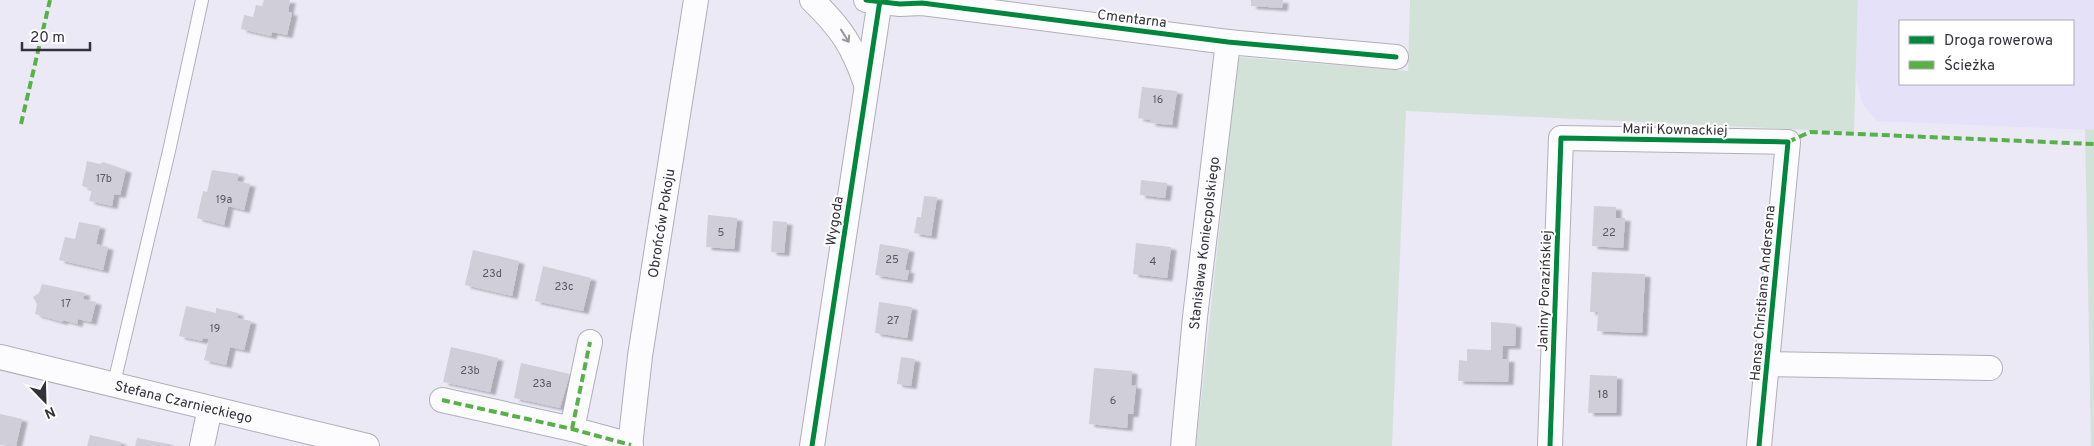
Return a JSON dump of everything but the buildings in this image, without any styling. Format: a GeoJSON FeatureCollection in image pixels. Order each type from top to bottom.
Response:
{"type":"FeatureCollection","features":[{"type":"Feature","properties":{"kind":"street","name":"Obrońców Pokoju"},"geometry":{"type":"LineString","coordinates":[[631,445],[640,356],[696,0]]}},
{"type":"Feature","properties":{"kind":"street"},"geometry":{"type":"LineString","coordinates":[[812,0],[842,32],[857,58],[866,85]]}},
{"type":"Feature","properties":{"kind":"street","name":"Wygoda"},"geometry":{"type":"LineString","coordinates":[[812,446],[866,85],[875,1]]}},
{"type":"Feature","properties":{"kind":"street","name":"Cmentarna"},"geometry":{"type":"LineString","coordinates":[[875,1],[922,3],[1228,42],[1396,58]]}},
{"type":"Feature","properties":{"kind":"street","name":"Stanisława Koniecpolskiego"},"geometry":{"type":"LineString","coordinates":[[1183,446],[1195,317],[1228,42]]}},
{"type":"Feature","properties":{"kind":"street","name":"Marii Kownackiej"},"geometry":{"type":"LineString","coordinates":[[1561,138],[1788,142]]}},
{"type":"Feature","properties":{"kind":"street","name":"Janiny Porazińskiej"},"geometry":{"type":"LineString","coordinates":[[1550,446],[1561,138]]}},
{"type":"Feature","properties":{"kind":"street","name":"Hansa Christiana Andersena"},"geometry":{"type":"LineString","coordinates":[[1759,446],[1788,142]]}},
{"type":"Feature","properties":{"kind":"street"},"geometry":{"type":"LineString","coordinates":[[572,428],[590,342]]}},
{"type":"Feature","properties":{"kind":"street","name":"Stefana Czarnieckiego"},"geometry":{"type":"LineString","coordinates":[[0,357],[367,446]]}},
{"type":"Feature","properties":{"kind":"street","name":"Hansa Christiana Andersena"},"geometry":{"type":"LineString","coordinates":[[1767,364],[1990,368]]}},
{"type":"Feature","properties":{"kind":"street"},"geometry":{"type":"LineString","coordinates":[[442,400],[572,428],[631,445]]}},
{"type":"Feature","properties":{"kind":"street"},"geometry":{"type":"LineString","coordinates":[[202,446],[210,408]]}},
{"type":"Feature","properties":{"kind":"lane"},"geometry":{"type":"LineString","coordinates":[[114,384],[169,151],[202,0]]}},
{"type":"Feature","properties":{"kind":"shaded area"},"geometry":{"type":"Polygon","coordinates":[[[1410,0],[1858,0],[1854,132],[1406,111],[1392,446],[1196,446],[1238,57],[1408,71],[1410,0]]]}},
{"type":"Feature","properties":{"kind":"shaded area"},"geometry":{"type":"Polygon","coordinates":[[[1858,0],[2094,0],[2094,130],[1877,121],[1862,103],[1856,77],[1858,0]]]}},
{"type":"Feature","properties":{"kind":"shaded area"},"geometry":{"type":"Polygon","coordinates":[[[2085,129],[2094,130],[2094,446],[2091,446],[2085,129]]]}},
{"type":"Feature","properties":{"kind":"marked path"},"geometry":{"type":"LineString","coordinates":[[21,124],[50,0]]}},
{"type":"Feature","properties":{"kind":"marked path"},"geometry":{"type":"LineString","coordinates":[[1788,142],[1810,132],[2094,144]]}},
{"type":"Feature","properties":{"kind":"marked path"},"geometry":{"type":"LineString","coordinates":[[572,429],[590,342]]}},
{"type":"Feature","properties":{"kind":"marked path"},"geometry":{"type":"LineString","coordinates":[[442,400],[572,429],[631,445]]}},
{"type":"Feature","properties":{"kind":"cycle path"},"geometry":{"type":"LineString","coordinates":[[866,0],[900,4],[922,3],[1228,42],[1396,57]]}},
{"type":"Feature","properties":{"kind":"cycle path"},"geometry":{"type":"LineString","coordinates":[[812,446],[880,0]]}},
{"type":"Feature","properties":{"kind":"cycle path"},"geometry":{"type":"LineString","coordinates":[[1550,446],[1561,138],[1788,142],[1759,446]]}}]}
